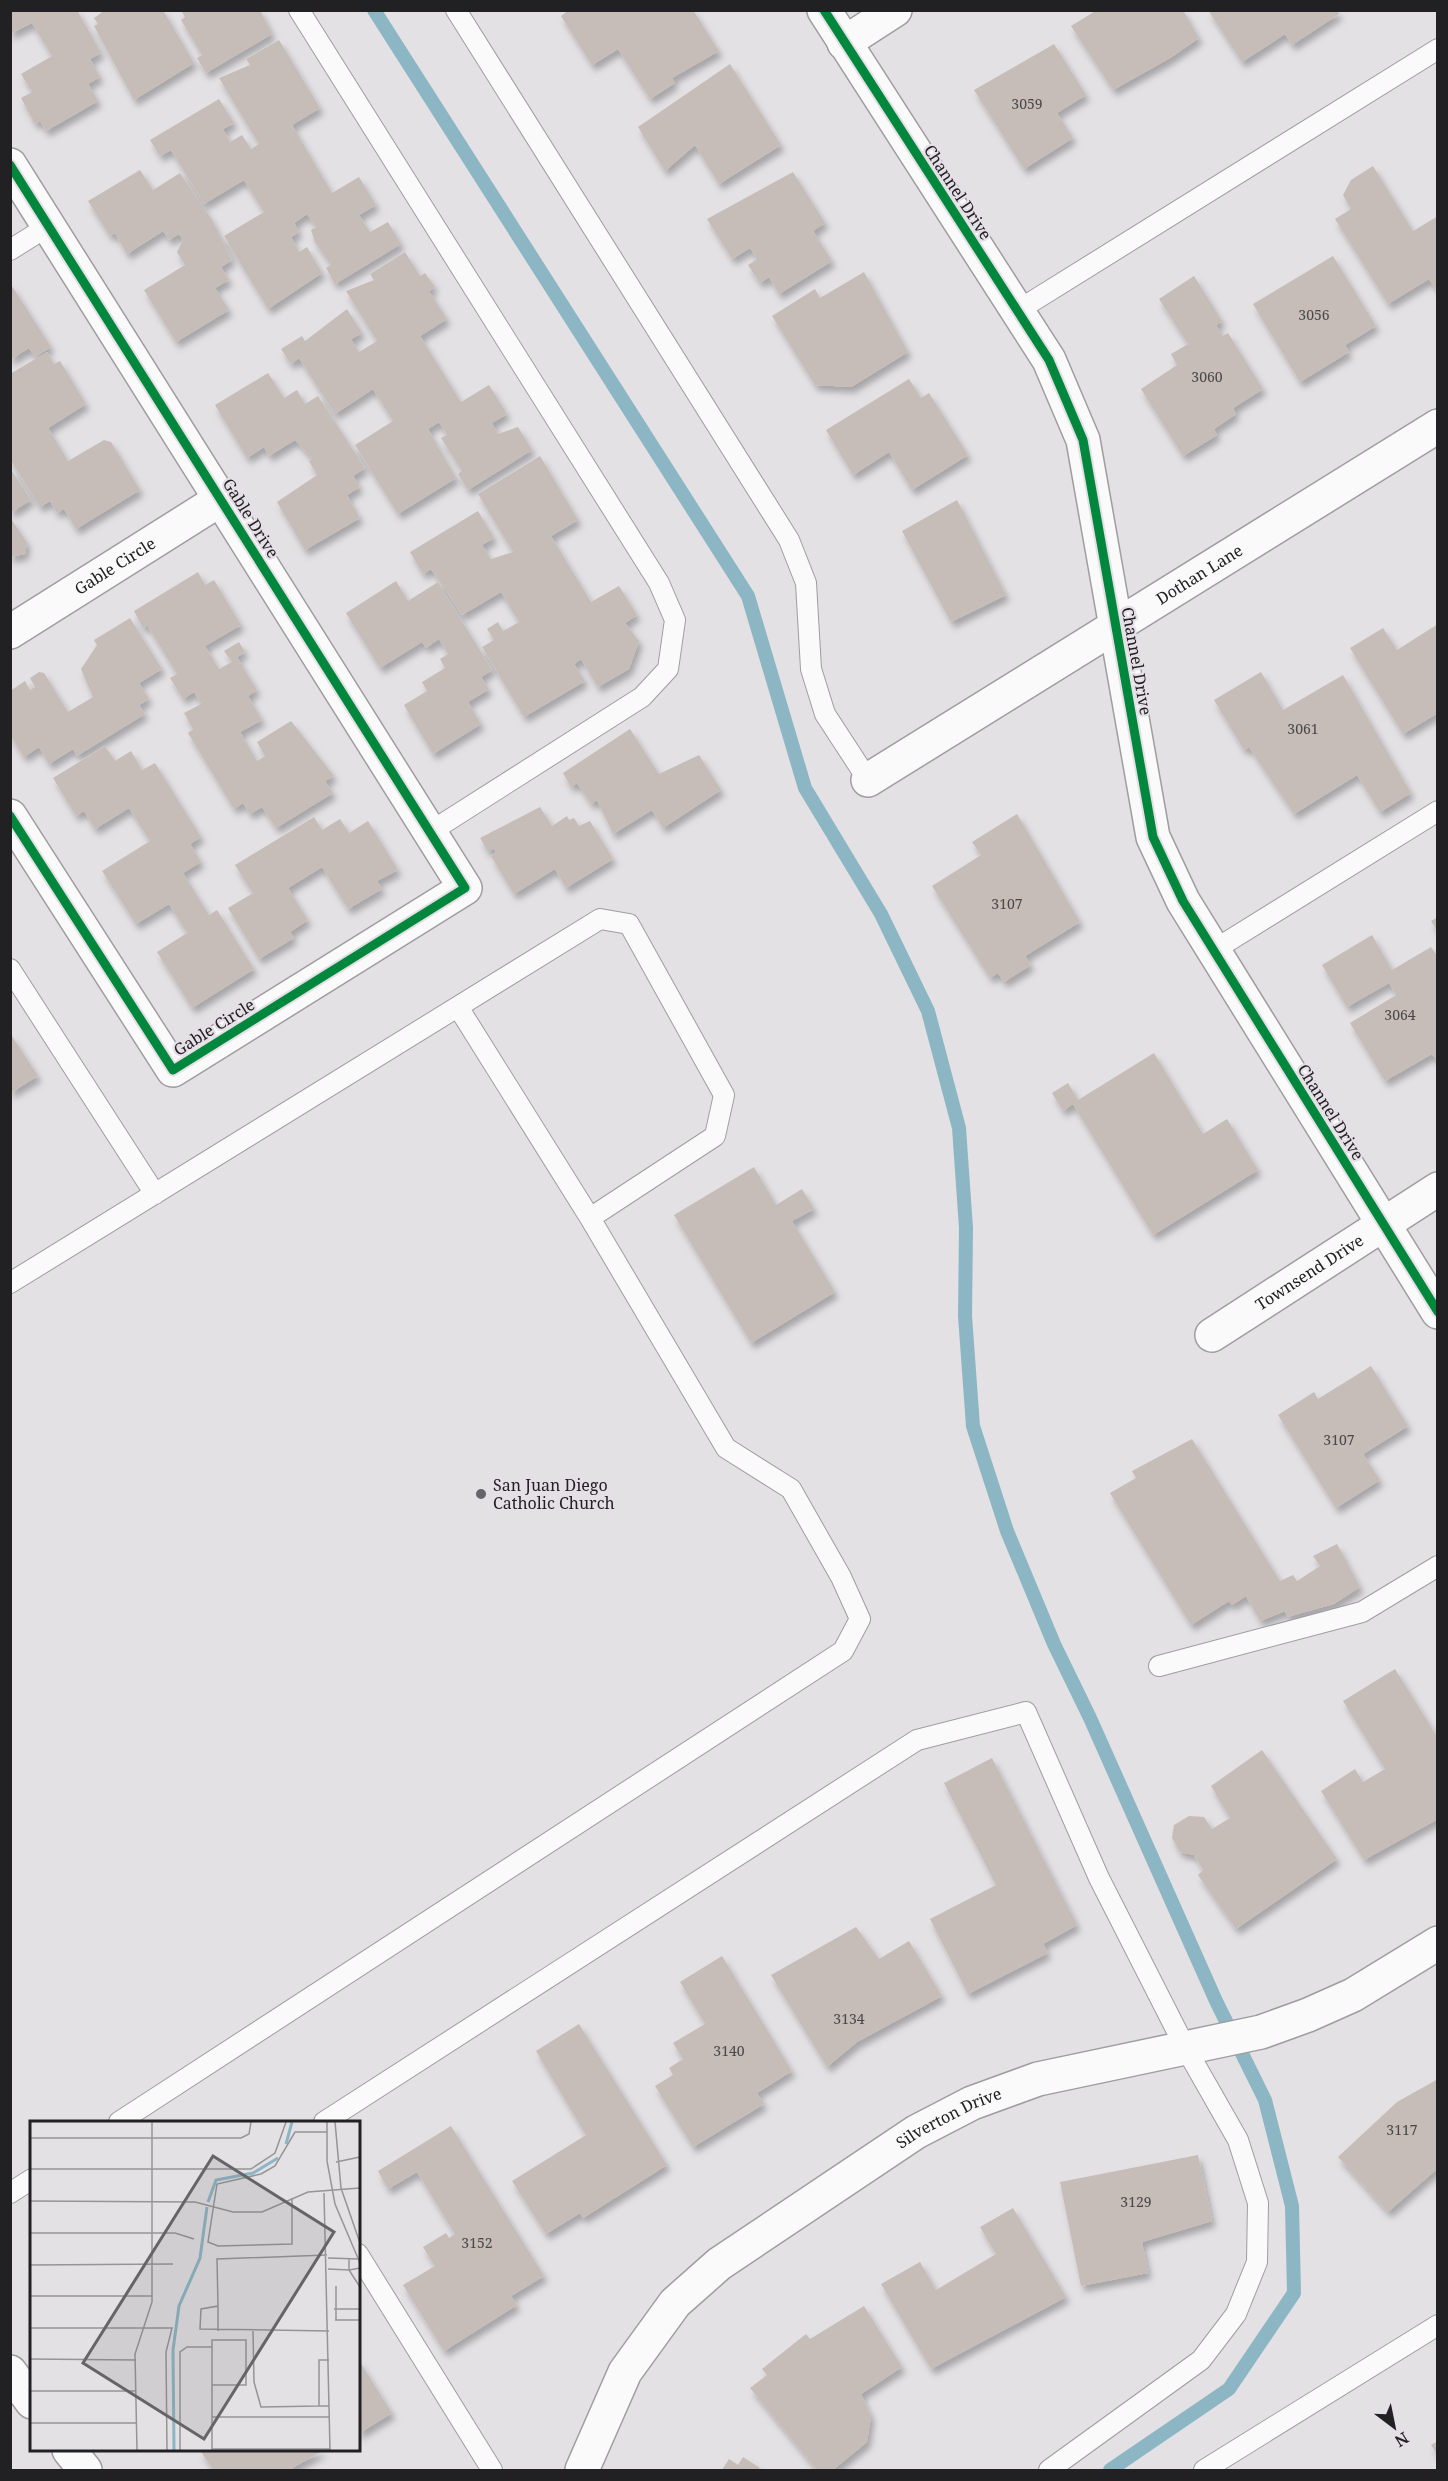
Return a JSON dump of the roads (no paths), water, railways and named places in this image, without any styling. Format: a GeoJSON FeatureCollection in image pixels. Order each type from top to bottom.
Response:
{"type":"FeatureCollection","features":[{"type":"Feature","properties":{"kind":"street","name":"Channel Drive"},"geometry":{"type":"LineString","coordinates":[[824,10],[1048,360],[1083,440],[1153,837],[1183,902],[1437,1312]]}},
{"type":"Feature","properties":{"kind":"street"},"geometry":{"type":"LineString","coordinates":[[844,43],[895,10]]}},
{"type":"Feature","properties":{"kind":"street","name":"Gable Drive"},"geometry":{"type":"LineString","coordinates":[[10,165],[50,225],[465,888]]}},
{"type":"Feature","properties":{"kind":"street","name":"Dothan Lane"},"geometry":{"type":"LineString","coordinates":[[868,780],[1116,628],[1437,426]]}},
{"type":"Feature","properties":{"kind":"street","name":"Gable Circle"},"geometry":{"type":"LineString","coordinates":[[10,632],[222,499]]}},
{"type":"Feature","properties":{"kind":"street","name":"Gable Circle"},"geometry":{"type":"LineString","coordinates":[[10,816],[173,1070],[465,888]]}},
{"type":"Feature","properties":{"kind":"street","name":"Townsend Drive"},"geometry":{"type":"LineString","coordinates":[[1212,1335],[1437,1189]]}},
{"type":"Feature","properties":{"kind":"street","name":"Silverton Drive"},"geometry":{"type":"LineString","coordinates":[[582,2470],[625,2372],[675,2303],[719,2264],[916,2132],[972,2103],[1038,2079],[1261,2032],[1308,2015],[1353,1995],[1437,1943]]}},
{"type":"Feature","properties":{"kind":"street"},"geometry":{"type":"LineString","coordinates":[[10,2372],[30,2399]]}},
{"type":"Feature","properties":{"kind":"street"},"geometry":{"type":"LineString","coordinates":[[70,2451],[85,2470]]}},
{"type":"Feature","properties":{"kind":"lane"},"geometry":{"type":"LineString","coordinates":[[299,10],[659,583],[675,620],[668,669],[642,697],[430,832]]}},
{"type":"Feature","properties":{"kind":"lane"},"geometry":{"type":"LineString","coordinates":[[456,10],[789,540],[806,583],[812,669],[825,714],[868,780]]}},
{"type":"Feature","properties":{"kind":"lane"},"geometry":{"type":"LineString","coordinates":[[1017,311],[1437,49]]}},
{"type":"Feature","properties":{"kind":"lane"},"geometry":{"type":"LineString","coordinates":[[10,250],[50,225]]}},
{"type":"Feature","properties":{"kind":"lane"},"geometry":{"type":"LineString","coordinates":[[1214,950],[1437,811]]}},
{"type":"Feature","properties":{"kind":"lane"},"geometry":{"type":"LineString","coordinates":[[10,1283],[600,919],[629,924],[724,1095],[715,1136],[590,1218]]}},
{"type":"Feature","properties":{"kind":"lane"},"geometry":{"type":"LineString","coordinates":[[10,969],[155,1194]]}},
{"type":"Feature","properties":{"kind":"lane"},"geometry":{"type":"LineString","coordinates":[[121,2121],[843,1651],[861,1619],[841,1577],[791,1489],[726,1448],[590,1218],[458,1007]]}},
{"type":"Feature","properties":{"kind":"lane"},"geometry":{"type":"LineString","coordinates":[[1159,1666],[1362,1612],[1437,1566]]}},
{"type":"Feature","properties":{"kind":"lane"},"geometry":{"type":"LineString","coordinates":[[326,2121],[917,1740],[1026,1712],[1100,1878],[1200,2044],[1238,2140],[1258,2203],[1257,2262],[1236,2314],[1201,2360],[1049,2470]]}},
{"type":"Feature","properties":{"kind":"lane"},"geometry":{"type":"LineString","coordinates":[[10,2193],[30,2180]]}},
{"type":"Feature","properties":{"kind":"lane"},"geometry":{"type":"LineString","coordinates":[[360,2257],[492,2470]]}},
{"type":"Feature","properties":{"kind":"lane"},"geometry":{"type":"LineString","coordinates":[[1204,2470],[1437,2325]]}},
{"type":"Feature","properties":{"kind":"waterway"},"geometry":{"type":"LineString","coordinates":[[374,10],[748,596],[805,788],[881,914],[928,1011],[959,1128],[966,1228],[965,1316],[973,1426],[1007,1531],[1054,1644],[1090,1718],[1216,2001],[1265,2100],[1292,2206],[1294,2293],[1229,2389],[1110,2470]]}},
{"type":"Feature","properties":{"kind":"place","name":"San Juan Diego Catholic Church"},"geometry":{"type":"Point","coordinates":[481,1494]}}]}
